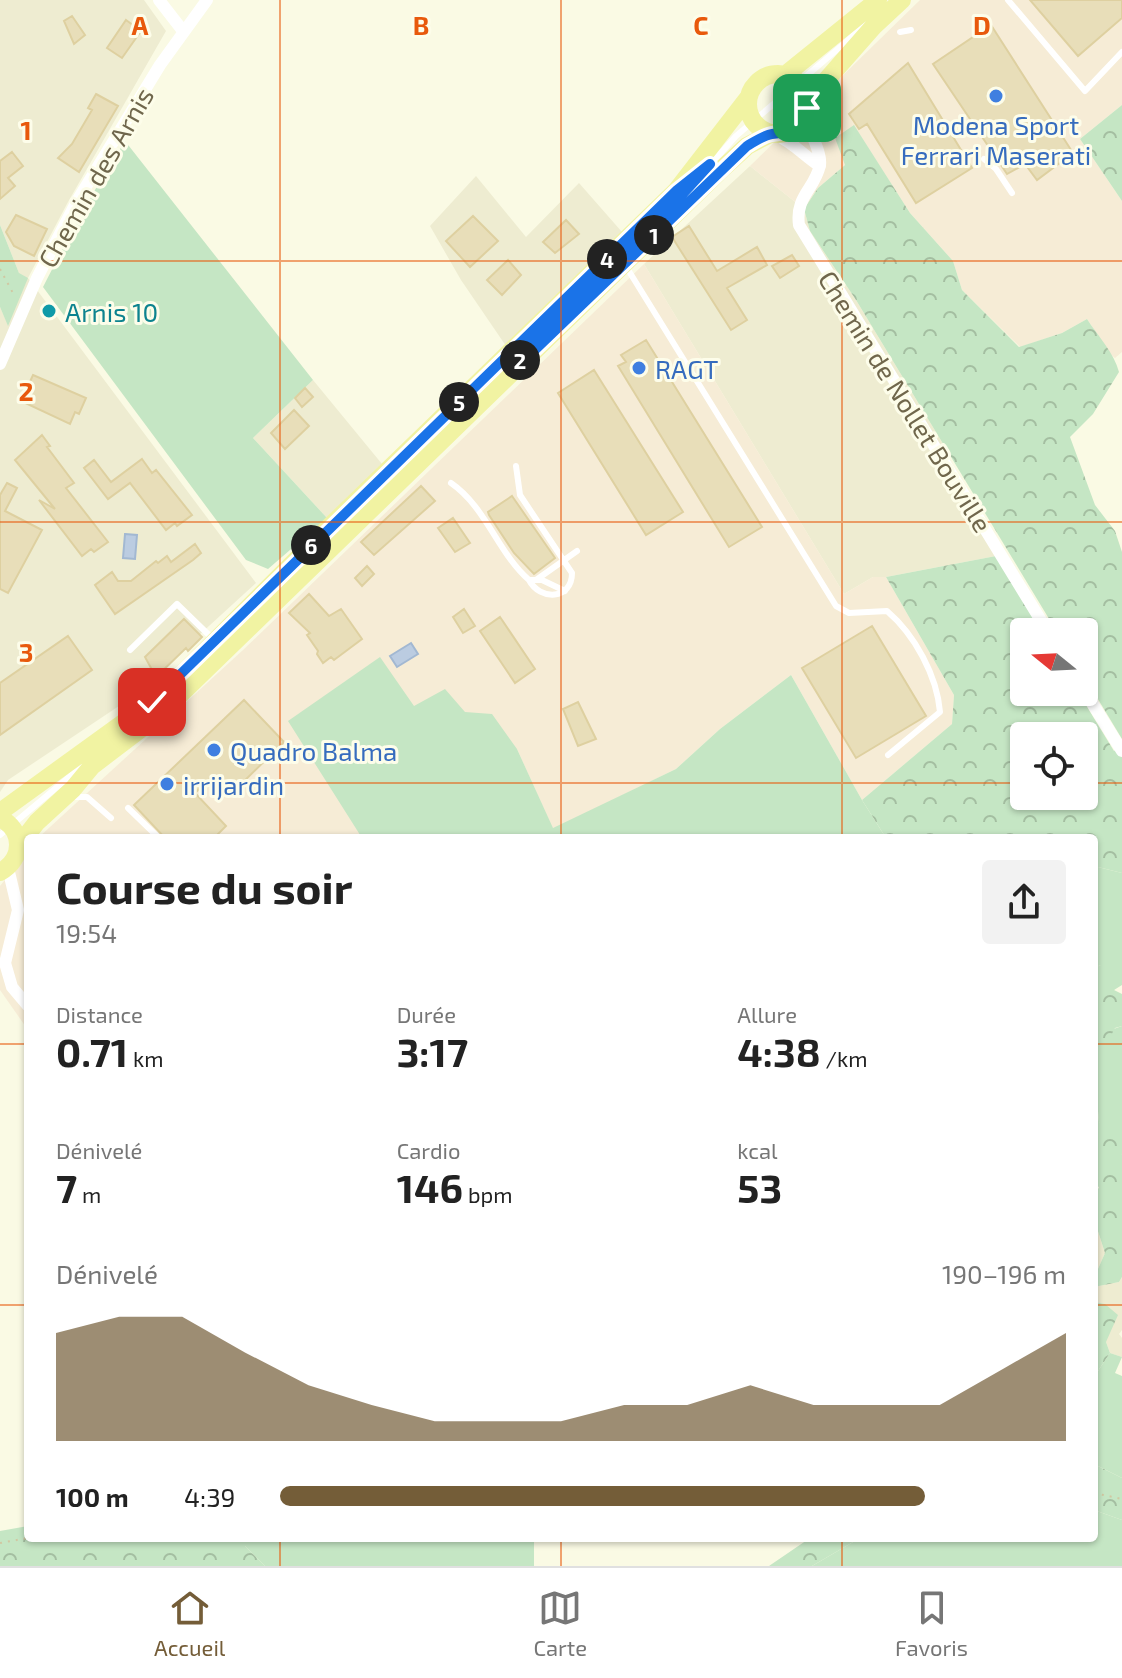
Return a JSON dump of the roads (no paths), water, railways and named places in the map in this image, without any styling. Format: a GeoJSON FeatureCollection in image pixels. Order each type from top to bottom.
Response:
{"type":"FeatureCollection","features":[{"type":"Feature","properties":{"kind":"main road"},"geometry":{"type":"LineString","coordinates":[[791,79],[878,0]]}},
{"type":"Feature","properties":{"kind":"main road"},"geometry":{"type":"LineString","coordinates":[[28,834],[58,795],[159,715],[207,670],[303,572],[747,146],[796,128],[807,108],[873,27],[902,0]]}},
{"type":"Feature","properties":{"kind":"main road"},"geometry":{"type":"LineString","coordinates":[[19,845],[3,823],[152,702],[676,191],[759,81],[771,75],[791,79],[807,108]]}},
{"type":"Feature","properties":{"kind":"main road"},"geometry":{"type":"LineString","coordinates":[[748,98],[752,121],[760,129],[773,134]]}},
{"type":"Feature","properties":{"kind":"main road"},"geometry":{"type":"LineString","coordinates":[[4,870],[16,857],[24,839]]}},
{"type":"Feature","properties":{"kind":"street"},"geometry":{"type":"LineString","coordinates":[[159,0],[183,31]]}},
{"type":"Feature","properties":{"kind":"street","name":"Chemin des Arnis"},"geometry":{"type":"LineString","coordinates":[[0,364],[77,201],[183,31],[207,0]]}},
{"type":"Feature","properties":{"kind":"street"},"geometry":{"type":"LineString","coordinates":[[807,108],[811,138],[820,151],[820,166]]}},
{"type":"Feature","properties":{"kind":"street"},"geometry":{"type":"LineString","coordinates":[[773,134],[799,147],[820,166]]}},
{"type":"Feature","properties":{"kind":"street","name":"Chemin de Nollet Bouville"},"geometry":{"type":"LineString","coordinates":[[820,166],[802,196],[797,211],[799,225],[1039,618]]}},
{"type":"Feature","properties":{"kind":"street"},"geometry":{"type":"LineString","coordinates":[[1094,706],[1122,751]]}},
{"type":"Feature","properties":{"kind":"street"},"geometry":{"type":"LineString","coordinates":[[4,870],[18,910],[5,963],[12,987],[24,1001]]}},
{"type":"Feature","properties":{"kind":"lane"},"geometry":{"type":"LineString","coordinates":[[846,42],[890,0]]}},
{"type":"Feature","properties":{"kind":"lane"},"geometry":{"type":"LineString","coordinates":[[1008,0],[1085,91],[1121,54]]}},
{"type":"Feature","properties":{"kind":"lane"},"geometry":{"type":"LineString","coordinates":[[514,370],[528,347],[667,211],[791,79],[873,27]]}},
{"type":"Feature","properties":{"kind":"lane"},"geometry":{"type":"LineString","coordinates":[[900,32],[911,30]]}},
{"type":"Feature","properties":{"kind":"lane"},"geometry":{"type":"LineString","coordinates":[[984,159],[996,169],[1012,193]]}},
{"type":"Feature","properties":{"kind":"lane"},"geometry":{"type":"LineString","coordinates":[[676,191],[710,164]]}},
{"type":"Feature","properties":{"kind":"lane"},"geometry":{"type":"LineString","coordinates":[[627,268],[836,606],[849,613],[887,611],[904,626],[938,689],[940,712],[888,755]]}},
{"type":"Feature","properties":{"kind":"lane"},"geometry":{"type":"LineString","coordinates":[[3,823],[58,795],[105,746],[165,701],[464,407],[489,373]]}},
{"type":"Feature","properties":{"kind":"lane"},"geometry":{"type":"LineString","coordinates":[[451,483],[472,502],[513,562],[533,580],[540,593],[550,596],[566,592],[572,581],[572,573],[520,495],[516,466]]}},
{"type":"Feature","properties":{"kind":"lane"},"geometry":{"type":"LineString","coordinates":[[533,580],[577,551]]}},
{"type":"Feature","properties":{"kind":"lane"},"geometry":{"type":"LineString","coordinates":[[533,580],[542,580],[566,592]]}},
{"type":"Feature","properties":{"kind":"lane"},"geometry":{"type":"LineString","coordinates":[[130,650],[177,604],[216,641]]}},
{"type":"Feature","properties":{"kind":"lane"},"geometry":{"type":"LineString","coordinates":[[58,795],[87,797],[111,818]]}},
{"type":"Feature","properties":{"kind":"lane"},"geometry":{"type":"LineString","coordinates":[[128,808],[155,834]]}},
{"type":"Feature","properties":{"kind":"water"},"geometry":{"type":"Polygon","coordinates":[[[125,534],[137,535],[135,559],[123,558],[125,534]]]}},
{"type":"Feature","properties":{"kind":"water"},"geometry":{"type":"Polygon","coordinates":[[[411,643],[418,654],[397,667],[390,656],[411,643]]]}},
{"type":"Feature","properties":{"kind":"place","name":"Modena Sport Ferrari Maserati"},"geometry":{"type":"Point","coordinates":[996,96]}},
{"type":"Feature","properties":{"kind":"place","name":"Arnis 10"},"geometry":{"type":"Point","coordinates":[49,311]}},
{"type":"Feature","properties":{"kind":"place","name":"RAGT"},"geometry":{"type":"Point","coordinates":[639,368]}},
{"type":"Feature","properties":{"kind":"place","name":"Quadro Balma"},"geometry":{"type":"Point","coordinates":[214,750]}},
{"type":"Feature","properties":{"kind":"place","name":"irrijardin"},"geometry":{"type":"Point","coordinates":[167,784]}}]}
